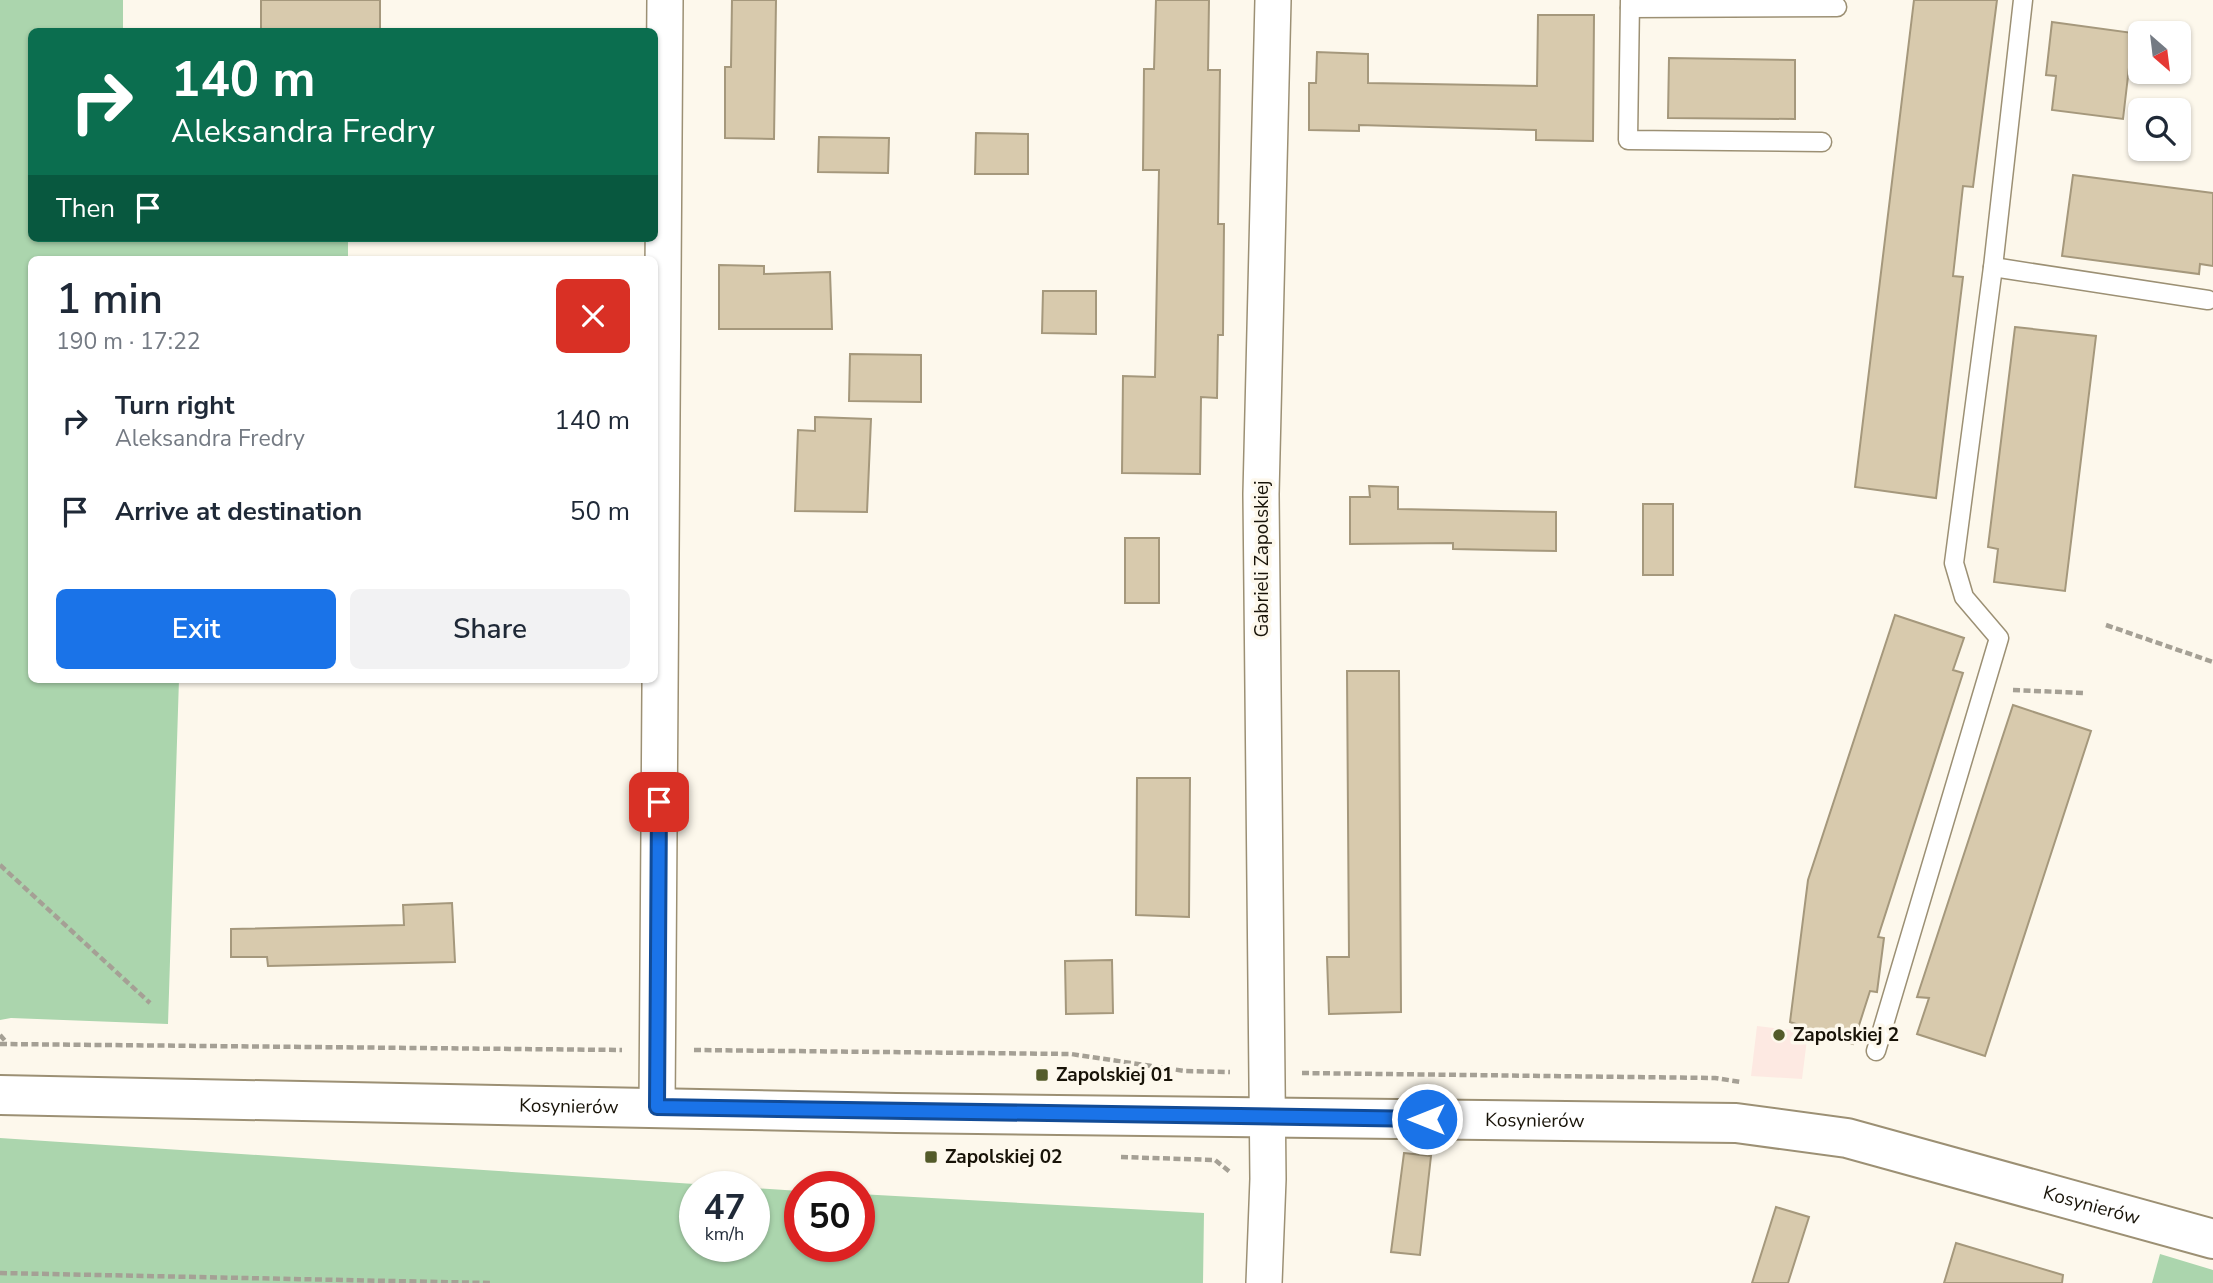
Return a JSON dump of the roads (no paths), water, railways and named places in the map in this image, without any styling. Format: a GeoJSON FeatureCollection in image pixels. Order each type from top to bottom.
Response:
{"type":"FeatureCollection","features":[{"type":"Feature","properties":{"kind":"main road","name":"Kosynierów"},"geometry":{"type":"LineString","coordinates":[[0,1095],[1265,1118],[1736,1123],[1790,1129],[1880,1147],[2213,1239]]}},
{"type":"Feature","properties":{"kind":"street"},"geometry":{"type":"LineString","coordinates":[[657,1107],[665,0]]}},
{"type":"Feature","properties":{"kind":"street","name":"Gabrieli Zapolskiej"},"geometry":{"type":"LineString","coordinates":[[1264,1283],[1268,1180],[1265,1118],[1261,494],[1273,0]]}},
{"type":"Feature","properties":{"kind":"lane"},"geometry":{"type":"LineString","coordinates":[[1875,1051],[1999,638],[1964,597],[1954,564],[1993,267],[2023,0]]}},
{"type":"Feature","properties":{"kind":"lane"},"geometry":{"type":"LineString","coordinates":[[1822,142],[1628,140],[1630,4],[1837,7]]}},
{"type":"Feature","properties":{"kind":"lane"},"geometry":{"type":"LineString","coordinates":[[1993,267],[2208,300]]}},
{"type":"Feature","properties":{"kind":"place","name":"Zapolskiej 2"},"geometry":{"type":"Point","coordinates":[1779,1035]}},
{"type":"Feature","properties":{"kind":"place","name":"Zapolskiej 01"},"geometry":{"type":"Point","coordinates":[1042,1075]}},
{"type":"Feature","properties":{"kind":"place","name":"Zapolskiej 02"},"geometry":{"type":"Point","coordinates":[931,1157]}}]}
